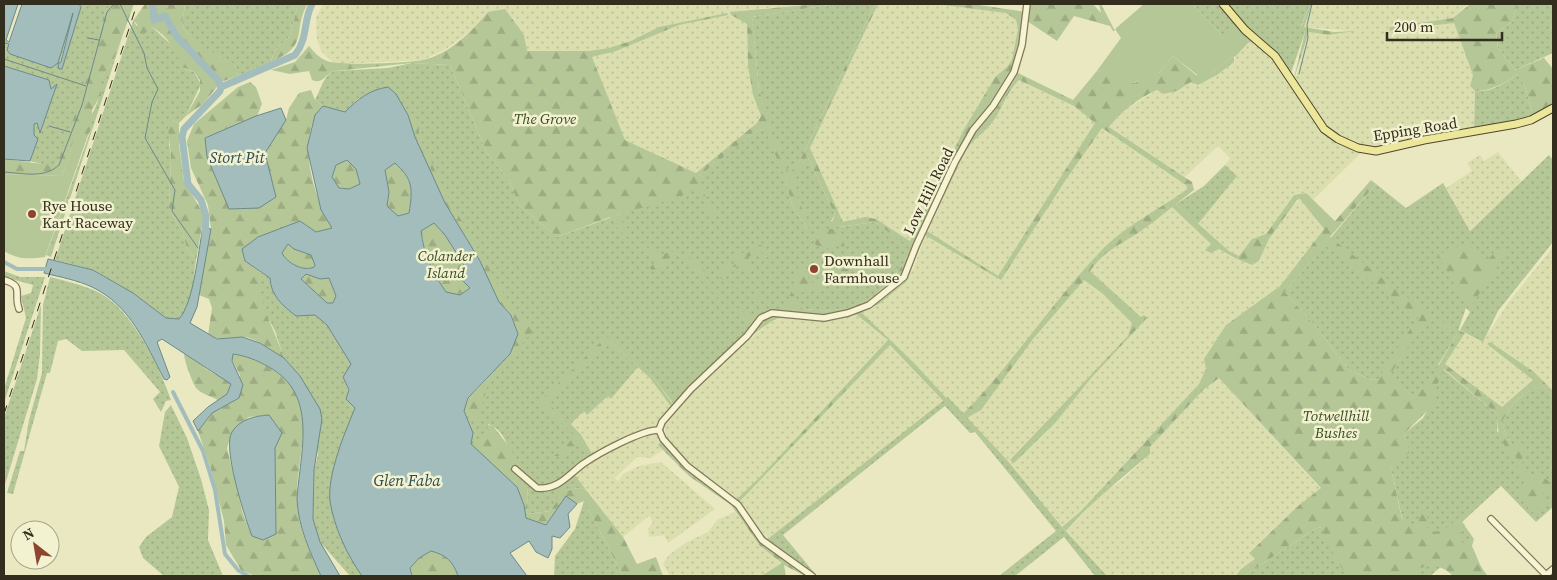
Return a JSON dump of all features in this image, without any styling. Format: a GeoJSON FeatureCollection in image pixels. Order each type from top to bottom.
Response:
{"type":"FeatureCollection","features":[{"type":"Feature","properties":{"kind":"main road","name":"Epping Road"},"geometry":{"type":"LineString","coordinates":[[1223,4],[1245,30],[1276,56],[1324,129],[1338,139],[1358,148],[1376,151],[1424,140],[1498,128],[1531,120],[1553,108]]}},
{"type":"Feature","properties":{"kind":"street","name":"Low Hill Road"},"geometry":{"type":"LineString","coordinates":[[659,430],[662,422],[691,389],[761,318],[772,314],[824,318],[848,313],[869,306],[904,277],[916,246],[972,130],[993,106],[1014,72],[1022,45],[1027,4]]}},
{"type":"Feature","properties":{"kind":"street"},"geometry":{"type":"LineString","coordinates":[[4,280],[14,283],[18,290],[19,308]]}},
{"type":"Feature","properties":{"kind":"street"},"geometry":{"type":"LineString","coordinates":[[515,469],[537,488],[555,487],[583,464],[643,432],[659,430],[663,439],[687,466],[738,506],[762,540],[812,576]]}},
{"type":"Feature","properties":{"kind":"street"},"geometry":{"type":"LineString","coordinates":[[1491,518],[1545,576],[1553,569]]}},
{"type":"Feature","properties":{"kind":"green space"},"geometry":{"type":"Polygon","coordinates":[[[79,4],[112,4],[105,11],[72,127],[57,164],[50,166],[30,161],[37,139],[34,135],[34,124],[37,123],[39,132],[41,131],[52,88],[50,88],[49,80],[4,66],[4,45],[5,43],[9,44],[55,66],[73,13],[60,63],[61,70],[81,7],[79,4]]]}},
{"type":"Feature","properties":{"kind":"green space"},"geometry":{"type":"Polygon","coordinates":[[[112,4],[134,4],[113,62],[101,77],[101,95],[92,110],[92,127],[87,138],[76,135],[62,176],[4,174],[4,159],[40,164],[57,164],[80,100],[105,11],[112,4]]]}},
{"type":"Feature","properties":{"kind":"green space"},"geometry":{"type":"Polygon","coordinates":[[[145,4],[185,4],[182,25],[187,33],[205,49],[235,65],[238,76],[221,82],[203,104],[186,116],[200,91],[200,80],[194,72],[182,67],[171,44],[158,31],[152,27],[143,35],[138,32],[137,24],[133,21],[145,4]]]}},
{"type":"Feature","properties":{"kind":"green space"},"geometry":{"type":"Polygon","coordinates":[[[185,4],[298,4],[290,36],[274,51],[271,62],[238,76],[235,65],[205,49],[187,33],[182,25],[185,4]]]}},
{"type":"Feature","properties":{"kind":"green space"},"geometry":{"type":"Polygon","coordinates":[[[298,4],[307,4],[296,44],[283,56],[271,62],[274,51],[290,36],[298,4]]]}},
{"type":"Feature","properties":{"kind":"green space"},"geometry":{"type":"Polygon","coordinates":[[[323,4],[817,4],[745,10],[731,15],[747,23],[748,67],[753,95],[761,116],[757,123],[696,173],[625,140],[581,51],[526,51],[524,35],[488,12],[476,27],[446,49],[423,60],[335,64],[321,51],[317,39],[316,18],[323,4]]]}},
{"type":"Feature","properties":{"kind":"green space"},"geometry":{"type":"Polygon","coordinates":[[[835,4],[875,4],[800,160],[789,176],[785,178],[792,205],[807,229],[809,225],[794,184],[807,156],[835,215],[831,221],[840,227],[874,222],[910,246],[903,264],[880,290],[854,306],[825,310],[796,307],[747,332],[676,407],[652,376],[608,340],[638,367],[611,399],[608,396],[587,415],[584,411],[571,424],[581,435],[594,458],[572,471],[587,491],[581,488],[565,490],[550,511],[528,514],[527,481],[512,468],[509,449],[503,437],[499,431],[488,424],[488,432],[475,448],[470,444],[473,433],[464,410],[469,398],[489,378],[518,334],[512,315],[500,303],[488,281],[359,98],[345,112],[323,106],[315,100],[325,79],[335,71],[388,68],[412,63],[450,65],[487,153],[509,180],[519,205],[557,237],[645,205],[680,197],[699,176],[734,148],[758,130],[771,128],[759,90],[752,17],[835,4]]]}},
{"type":"Feature","properties":{"kind":"green space"},"geometry":{"type":"Polygon","coordinates":[[[835,4],[752,17],[759,90],[789,175],[800,160],[875,4],[878,4],[810,148],[843,222],[865,217],[876,219],[910,241],[963,131],[995,77],[1008,66],[1012,59],[1018,29],[1016,20],[1006,13],[935,4],[972,4],[1026,12],[1016,72],[1073,100],[1096,72],[1107,70],[1135,83],[1148,74],[1159,73],[1173,56],[1196,75],[1212,72],[1234,56],[1234,62],[1217,75],[1198,85],[1191,82],[1177,91],[1163,94],[1157,90],[1143,97],[1125,110],[1109,127],[1192,182],[1194,190],[1176,204],[1229,251],[1239,256],[1252,239],[1266,234],[1294,195],[1306,193],[1335,221],[1371,180],[1376,184],[1330,237],[1432,317],[1465,333],[1445,364],[1502,407],[1533,380],[1487,344],[1490,342],[1534,372],[1553,391],[1553,398],[1542,385],[1540,388],[1528,392],[1517,400],[1502,422],[1506,436],[1513,446],[1522,443],[1526,447],[1522,463],[1530,477],[1538,472],[1553,485],[1553,500],[1545,491],[1542,494],[1547,500],[1533,513],[1514,492],[1524,483],[1517,474],[1517,459],[1507,449],[1499,434],[1498,415],[1444,369],[1436,387],[1436,402],[1404,434],[1410,452],[1391,468],[1402,519],[1413,524],[1418,523],[1423,509],[1427,510],[1428,532],[1443,531],[1461,516],[1465,519],[1462,522],[1465,525],[1460,531],[1460,539],[1465,546],[1474,539],[1472,546],[1488,576],[1453,576],[1441,568],[1429,566],[1419,568],[1416,576],[1348,576],[1336,560],[1321,527],[1315,529],[1244,576],[1236,576],[1241,569],[1255,559],[1249,553],[1298,506],[1321,488],[1219,378],[1203,390],[1150,447],[1150,454],[1096,500],[1066,531],[1062,527],[1080,512],[1199,384],[1206,369],[1204,359],[1226,325],[1280,286],[1324,229],[1300,199],[1297,200],[1269,239],[1259,261],[1252,265],[1219,249],[1211,253],[1205,250],[1211,244],[1172,207],[1147,227],[1101,258],[1090,271],[1141,317],[1144,315],[1147,318],[1091,378],[1056,422],[1014,463],[1010,460],[1128,336],[1132,323],[1102,293],[1084,280],[1033,339],[981,410],[965,419],[974,429],[971,430],[890,345],[739,502],[753,524],[766,537],[762,540],[812,576],[805,576],[784,565],[786,576],[761,576],[782,563],[760,546],[731,505],[689,476],[658,445],[663,439],[659,430],[674,411],[650,378],[608,340],[547,402],[581,435],[594,458],[582,444],[559,456],[554,456],[564,449],[575,435],[539,402],[606,337],[613,339],[652,376],[676,408],[678,405],[676,401],[752,325],[744,316],[716,296],[676,254],[656,269],[649,268],[654,263],[655,258],[619,230],[610,217],[557,237],[519,205],[509,180],[487,153],[450,65],[412,63],[335,71],[319,81],[312,80],[309,71],[290,74],[271,70],[295,62],[309,46],[322,58],[334,63],[374,64],[423,60],[451,48],[475,27],[488,12],[505,9],[524,35],[527,51],[589,51],[609,48],[631,41],[659,27],[727,13],[728,15],[679,25],[616,51],[592,57],[625,140],[696,173],[757,123],[761,116],[753,95],[748,67],[747,24],[731,15],[730,12],[835,4]],[[1019,80],[995,119],[966,150],[927,231],[998,276],[1095,123],[1074,106],[1019,80]],[[1102,128],[1001,280],[925,235],[906,282],[879,304],[861,312],[914,363],[962,415],[998,376],[1065,292],[1100,252],[1131,226],[1187,189],[1187,186],[1102,128]],[[765,129],[758,130],[699,176],[705,196],[716,216],[712,219],[703,200],[692,186],[681,197],[617,215],[635,238],[658,256],[673,252],[690,258],[707,273],[702,278],[718,296],[749,316],[754,322],[766,312],[784,309],[794,286],[798,267],[805,264],[809,281],[817,284],[848,266],[849,262],[839,243],[828,248],[816,245],[810,235],[824,229],[837,229],[854,267],[821,289],[808,290],[795,295],[796,307],[817,310],[841,309],[863,302],[872,297],[889,282],[903,264],[907,255],[909,246],[874,222],[839,227],[830,226],[835,215],[807,156],[794,185],[810,225],[807,229],[792,205],[785,178],[765,129]],[[1325,245],[1285,292],[1317,328],[1349,370],[1371,380],[1379,379],[1389,360],[1418,318],[1325,245]],[[856,314],[832,319],[782,318],[766,325],[718,366],[673,413],[666,423],[664,430],[664,436],[669,445],[697,471],[736,500],[761,476],[888,340],[856,314]],[[1429,318],[1389,377],[1414,398],[1429,382],[1457,334],[1429,318]]]}},
{"type":"Feature","properties":{"kind":"green space"},"geometry":{"type":"Polygon","coordinates":[[[878,4],[935,4],[1006,13],[1016,20],[1018,29],[1012,59],[1008,66],[995,77],[963,131],[910,241],[876,219],[843,222],[810,148],[878,4]]]}},
{"type":"Feature","properties":{"kind":"green space"},"geometry":{"type":"Polygon","coordinates":[[[1028,4],[1093,4],[1101,13],[1099,4],[1101,4],[1115,31],[1110,26],[1074,16],[1057,41],[1027,21],[1028,4]]]}},
{"type":"Feature","properties":{"kind":"green space"},"geometry":{"type":"Polygon","coordinates":[[[1144,4],[1192,4],[1222,35],[1239,25],[1256,39],[1248,43],[1235,57],[1212,72],[1200,77],[1173,56],[1159,73],[1127,85],[1113,74],[1096,72],[1121,38],[1115,29],[1144,4]]]}},
{"type":"Feature","properties":{"kind":"green space"},"geometry":{"type":"Polygon","coordinates":[[[1192,4],[1310,4],[1301,26],[1305,32],[1291,73],[1284,69],[1256,38],[1222,35],[1192,4]]]}},
{"type":"Feature","properties":{"kind":"green space"},"geometry":{"type":"Polygon","coordinates":[[[1310,4],[1312,4],[1304,27],[1334,32],[1355,31],[1328,35],[1309,32],[1293,82],[1305,32],[1301,27],[1310,4]]]}},
{"type":"Feature","properties":{"kind":"green space"},"geometry":{"type":"Polygon","coordinates":[[[1313,4],[1468,4],[1453,18],[1390,27],[1389,31],[1454,23],[1473,75],[1470,86],[1475,91],[1474,129],[1377,148],[1369,145],[1313,200],[1306,193],[1294,195],[1266,234],[1252,239],[1239,256],[1229,251],[1198,224],[1237,176],[1225,165],[1230,158],[1218,146],[1185,177],[1109,127],[1127,108],[1157,90],[1169,93],[1177,91],[1191,82],[1198,85],[1217,75],[1234,62],[1235,57],[1248,43],[1256,38],[1284,69],[1296,77],[1309,32],[1328,35],[1352,31],[1303,27],[1313,4]]]}},
{"type":"Feature","properties":{"kind":"green space"},"geometry":{"type":"Polygon","coordinates":[[[1470,4],[1518,4],[1512,22],[1496,33],[1498,48],[1515,70],[1544,58],[1553,69],[1553,104],[1533,116],[1525,86],[1517,74],[1497,86],[1475,91],[1470,86],[1473,75],[1454,23],[1389,31],[1390,27],[1453,18],[1470,4]]]}},
{"type":"Feature","properties":{"kind":"green space"},"geometry":{"type":"Polygon","coordinates":[[[1518,4],[1553,4],[1553,53],[1515,70],[1498,48],[1496,33],[1512,22],[1518,4]]]}},
{"type":"Feature","properties":{"kind":"green space"},"geometry":{"type":"Polygon","coordinates":[[[133,21],[143,34],[152,27],[176,49],[185,69],[194,72],[201,84],[186,116],[179,123],[172,121],[169,144],[171,157],[169,208],[183,234],[187,249],[196,260],[190,299],[179,319],[166,318],[133,293],[94,270],[55,260],[133,21]]]}},
{"type":"Feature","properties":{"kind":"green space"},"geometry":{"type":"Polygon","coordinates":[[[123,35],[51,257],[46,255],[92,127],[91,117],[98,101],[101,77],[113,62],[123,35]]]}},
{"type":"Feature","properties":{"kind":"green space"},"geometry":{"type":"Polygon","coordinates":[[[1517,74],[1525,86],[1533,116],[1474,129],[1475,91],[1498,87],[1517,74]]]}},
{"type":"Feature","properties":{"kind":"green space"},"geometry":{"type":"Polygon","coordinates":[[[1019,80],[1074,106],[1102,128],[1187,186],[1187,189],[1168,203],[1211,244],[1206,250],[1219,249],[1235,258],[1259,262],[1269,239],[1291,206],[1300,199],[1324,229],[1280,286],[1226,325],[1219,378],[1321,489],[1298,506],[1249,552],[1255,559],[1241,569],[1236,576],[1107,576],[1066,531],[1105,491],[1121,481],[1150,454],[1148,439],[1080,512],[1062,527],[1007,460],[948,397],[769,538],[753,524],[738,502],[700,474],[665,439],[665,425],[689,396],[709,375],[767,324],[784,317],[829,320],[856,314],[913,270],[927,231],[966,150],[973,139],[992,123],[1014,85],[1019,80]]]}},
{"type":"Feature","properties":{"kind":"green space"},"geometry":{"type":"Polygon","coordinates":[[[250,82],[256,87],[262,104],[257,116],[205,138],[207,157],[229,209],[259,208],[268,172],[265,153],[286,120],[289,108],[299,93],[311,90],[315,100],[323,106],[315,119],[310,133],[310,166],[319,200],[332,228],[316,232],[300,221],[280,230],[245,261],[260,272],[264,306],[284,358],[258,342],[247,338],[221,338],[208,335],[212,308],[209,299],[199,295],[211,229],[208,205],[191,168],[187,141],[194,124],[238,87],[250,82]]]}},
{"type":"Feature","properties":{"kind":"green space"},"geometry":{"type":"Polygon","coordinates":[[[409,118],[416,118],[419,123],[419,136],[445,192],[504,294],[522,321],[534,325],[532,332],[488,384],[477,423],[464,410],[469,398],[510,354],[518,334],[512,315],[500,303],[480,261],[445,203],[409,118]]]}},
{"type":"Feature","properties":{"kind":"green space"},"geometry":{"type":"Polygon","coordinates":[[[172,121],[179,123],[179,145],[184,181],[204,215],[196,260],[187,249],[183,234],[169,208],[171,157],[168,127],[172,121]]]}},
{"type":"Feature","properties":{"kind":"green space","name":"Rye House Kart Raceway"},"geometry":{"type":"Polygon","coordinates":[[[76,134],[87,138],[45,257],[24,258],[4,251],[4,174],[62,176],[76,134]]]}},
{"type":"Feature","properties":{"kind":"green space"},"geometry":{"type":"Polygon","coordinates":[[[1498,152],[1522,182],[1470,230],[1446,188],[1472,171],[1467,163],[1480,155],[1484,161],[1498,152]]]}},
{"type":"Feature","properties":{"kind":"green space"},"geometry":{"type":"Polygon","coordinates":[[[1549,155],[1553,160],[1553,242],[1498,311],[1483,342],[1460,330],[1470,312],[1466,308],[1457,334],[1438,365],[1498,415],[1497,431],[1513,446],[1506,436],[1502,422],[1517,400],[1528,392],[1540,388],[1542,385],[1553,398],[1553,507],[1536,522],[1501,486],[1462,522],[1474,539],[1430,576],[1415,576],[1391,468],[1409,452],[1404,434],[1423,418],[1429,407],[1414,398],[1389,378],[1371,380],[1349,370],[1317,328],[1285,292],[1376,184],[1406,208],[1443,183],[1470,231],[1549,155]]]}},
{"type":"Feature","properties":{"kind":"green space"},"geometry":{"type":"Polygon","coordinates":[[[347,160],[356,169],[360,185],[349,189],[339,188],[332,177],[336,165],[347,160]]]}},
{"type":"Feature","properties":{"kind":"green space"},"geometry":{"type":"Polygon","coordinates":[[[395,163],[408,180],[411,191],[409,213],[398,216],[387,206],[389,192],[385,170],[395,163]]]}},
{"type":"Feature","properties":{"kind":"green space"},"geometry":{"type":"Polygon","coordinates":[[[1225,165],[1237,176],[1198,224],[1176,204],[1204,186],[1225,165]]]}},
{"type":"Feature","properties":{"kind":"green space","name":"Colander Island"},"geometry":{"type":"Polygon","coordinates":[[[434,223],[445,235],[466,268],[463,280],[470,288],[460,295],[446,292],[427,256],[421,231],[434,223]]]}},
{"type":"Feature","properties":{"kind":"green space"},"geometry":{"type":"Polygon","coordinates":[[[1469,241],[1486,262],[1496,251],[1508,251],[1469,309],[1437,254],[1450,251],[1469,241]]]}},
{"type":"Feature","properties":{"kind":"green space"},"geometry":{"type":"Polygon","coordinates":[[[288,243],[302,252],[311,255],[316,265],[305,268],[291,263],[282,253],[288,243]]]}},
{"type":"Feature","properties":{"kind":"green space"},"geometry":{"type":"Polygon","coordinates":[[[759,245],[763,246],[770,258],[764,256],[761,250],[753,253],[749,257],[749,269],[737,266],[729,269],[721,278],[769,302],[768,304],[720,278],[723,267],[736,263],[737,256],[759,245]]]}},
{"type":"Feature","properties":{"kind":"green space"},"geometry":{"type":"Polygon","coordinates":[[[1553,247],[1553,398],[1542,386],[1502,407],[1445,364],[1465,333],[1483,341],[1508,303],[1553,247]]]}},
{"type":"Feature","properties":{"kind":"green space"},"geometry":{"type":"Polygon","coordinates":[[[4,271],[20,277],[45,277],[4,403],[4,389],[26,318],[21,296],[31,293],[33,285],[4,277],[4,271]]]}},
{"type":"Feature","properties":{"kind":"green space"},"geometry":{"type":"Polygon","coordinates":[[[260,272],[270,278],[275,295],[296,316],[315,315],[327,325],[351,364],[343,377],[355,407],[335,464],[330,500],[339,533],[362,576],[350,576],[320,542],[313,519],[314,470],[318,455],[300,376],[284,358],[275,331],[262,307],[259,287],[260,272]]]}},
{"type":"Feature","properties":{"kind":"green space"},"geometry":{"type":"Polygon","coordinates":[[[306,273],[320,279],[329,278],[336,296],[333,303],[327,303],[301,279],[306,273]]]}},
{"type":"Feature","properties":{"kind":"green space"},"geometry":{"type":"Polygon","coordinates":[[[50,277],[98,292],[122,311],[152,355],[171,400],[166,401],[161,412],[153,399],[160,392],[124,350],[82,351],[66,339],[58,341],[50,373],[47,373],[13,494],[7,493],[20,451],[24,451],[29,420],[42,373],[43,305],[50,277]]]}},
{"type":"Feature","properties":{"kind":"green space"},"geometry":{"type":"Polygon","coordinates":[[[41,305],[40,354],[37,379],[4,488],[4,418],[41,305]]]}},
{"type":"Feature","properties":{"kind":"green space"},"geometry":{"type":"Polygon","coordinates":[[[184,354],[232,384],[227,394],[219,401],[197,389],[193,383],[184,354]]]}},
{"type":"Feature","properties":{"kind":"green space"},"geometry":{"type":"Polygon","coordinates":[[[233,354],[238,355],[253,359],[272,369],[289,382],[299,398],[303,415],[303,434],[298,474],[298,512],[304,537],[321,576],[255,576],[241,570],[226,545],[224,521],[210,466],[198,431],[212,413],[239,398],[240,375],[232,360],[233,354]],[[269,415],[249,417],[232,432],[227,448],[243,514],[252,536],[276,534],[275,448],[281,433],[269,415]]]}},
{"type":"Feature","properties":{"kind":"green space"},"geometry":{"type":"Polygon","coordinates":[[[638,367],[650,378],[674,411],[663,422],[663,439],[659,445],[663,450],[651,458],[637,457],[615,478],[618,481],[623,474],[639,466],[661,462],[715,509],[668,543],[664,535],[649,537],[648,529],[653,522],[649,516],[623,537],[572,471],[571,425],[584,411],[587,414],[608,396],[611,399],[638,367]]]}},
{"type":"Feature","properties":{"kind":"green space"},"geometry":{"type":"Polygon","coordinates":[[[948,397],[1007,460],[1062,527],[1107,576],[1095,576],[1064,537],[1015,576],[999,576],[1056,531],[975,432],[970,433],[945,406],[783,535],[817,576],[812,576],[762,540],[769,538],[948,397]]]}},
{"type":"Feature","properties":{"kind":"green space"},"geometry":{"type":"Polygon","coordinates":[[[171,405],[187,438],[201,479],[209,510],[208,540],[223,576],[164,576],[143,558],[139,547],[146,537],[172,517],[179,487],[159,446],[165,412],[171,405]]]}},
{"type":"Feature","properties":{"kind":"green space"},"geometry":{"type":"Polygon","coordinates":[[[488,425],[493,426],[511,449],[516,460],[512,469],[527,481],[528,514],[550,511],[557,501],[558,491],[581,488],[587,491],[623,537],[637,564],[656,557],[663,576],[623,576],[584,501],[577,504],[566,496],[546,525],[526,518],[524,505],[517,487],[474,448],[487,432],[488,425]]]}},
{"type":"Feature","properties":{"kind":"green space"},"geometry":{"type":"Polygon","coordinates":[[[584,501],[623,576],[554,576],[555,556],[575,529],[584,501]]]}},
{"type":"Feature","properties":{"kind":"green space"},"geometry":{"type":"Polygon","coordinates":[[[735,512],[760,546],[783,563],[761,576],[670,576],[663,564],[669,555],[685,543],[708,532],[717,520],[735,512]]]}},
{"type":"Feature","properties":{"kind":"green space"},"geometry":{"type":"Polygon","coordinates":[[[1322,527],[1348,576],[1244,576],[1315,529],[1322,527]]]}},
{"type":"Feature","properties":{"kind":"green space"},"geometry":{"type":"Polygon","coordinates":[[[431,551],[441,554],[448,559],[454,566],[458,576],[412,576],[410,568],[419,558],[431,551]]]}},
{"type":"Feature","properties":{"kind":"water"},"geometry":{"type":"Polygon","coordinates":[[[4,4],[18,4],[6,40],[9,42],[22,4],[79,4],[81,7],[62,69],[59,69],[58,64],[61,62],[73,13],[58,63],[51,68],[10,54],[7,50],[9,44],[5,43],[4,45],[4,4]]]}},
{"type":"Feature","properties":{"kind":"water"},"geometry":{"type":"Polygon","coordinates":[[[4,66],[49,80],[51,89],[57,84],[40,133],[37,123],[34,124],[34,135],[38,139],[30,161],[4,159],[4,66]]]}},
{"type":"Feature","properties":{"kind":"water","name":"Glen Faba"},"geometry":{"type":"Polygon","coordinates":[[[388,87],[396,94],[408,115],[415,137],[445,203],[480,261],[499,302],[511,315],[518,334],[510,354],[468,398],[464,411],[473,433],[471,444],[517,487],[524,505],[526,518],[546,525],[566,496],[577,504],[568,514],[570,527],[560,538],[552,536],[552,549],[548,558],[536,552],[529,541],[510,553],[527,576],[458,576],[454,566],[448,559],[441,554],[431,551],[419,558],[410,568],[412,576],[362,576],[342,540],[330,501],[331,479],[334,466],[355,408],[346,399],[349,390],[343,377],[351,364],[327,325],[315,315],[296,316],[275,295],[270,278],[245,261],[242,249],[258,237],[300,221],[316,232],[332,228],[321,210],[307,148],[315,115],[323,106],[345,112],[364,96],[375,90],[388,87]],[[347,160],[336,165],[332,177],[339,188],[349,189],[360,184],[356,169],[347,160]],[[395,163],[385,170],[389,192],[387,206],[398,216],[409,213],[411,191],[405,174],[395,163]],[[434,223],[421,231],[429,263],[446,292],[460,295],[470,288],[462,280],[466,268],[445,235],[434,223]],[[288,244],[282,253],[284,257],[296,266],[310,268],[315,265],[311,255],[294,249],[288,244]],[[306,274],[301,279],[327,303],[333,303],[336,296],[329,278],[320,279],[306,274]]]}},
{"type":"Feature","properties":{"kind":"water","name":"Stort Pit"},"geometry":{"type":"Polygon","coordinates":[[[281,108],[286,120],[265,153],[276,197],[259,208],[229,209],[207,157],[205,138],[256,116],[281,108]]]}},
{"type":"Feature","properties":{"kind":"water"},"geometry":{"type":"Polygon","coordinates":[[[203,227],[211,229],[197,307],[190,323],[217,339],[242,337],[260,343],[284,358],[300,376],[320,409],[322,419],[314,470],[313,519],[320,542],[340,576],[321,576],[302,529],[297,499],[303,426],[301,409],[295,393],[285,379],[260,362],[233,354],[232,361],[243,385],[239,398],[212,413],[198,431],[193,421],[208,407],[227,394],[231,384],[162,339],[157,342],[170,377],[167,380],[164,379],[136,327],[117,304],[92,287],[44,273],[48,259],[93,270],[133,293],[166,318],[179,319],[192,289],[203,227]]]}},
{"type":"Feature","properties":{"kind":"water"},"geometry":{"type":"Polygon","coordinates":[[[269,415],[282,433],[275,448],[276,534],[263,540],[252,536],[249,527],[232,467],[230,440],[232,432],[239,424],[253,417],[269,415]]]}},
{"type":"Feature","properties":{"kind":"waterway"},"geometry":{"type":"LineString","coordinates":[[4,172],[40,174],[59,165],[82,105],[107,12],[114,4]]}},
{"type":"Feature","properties":{"kind":"waterway"},"geometry":{"type":"LineString","coordinates":[[120,4],[144,53],[147,68],[158,89],[152,102],[145,138],[175,190],[172,211],[198,248]]}},
{"type":"Feature","properties":{"kind":"waterway"},"geometry":{"type":"LineString","coordinates":[[153,4],[154,20],[165,16],[177,37],[218,80],[221,87]]}},
{"type":"Feature","properties":{"kind":"waterway"},"geometry":{"type":"LineString","coordinates":[[205,237],[206,216],[201,200],[188,184],[182,137],[184,129],[220,91],[221,87],[295,55],[302,43],[307,17],[312,4]]}},
{"type":"Feature","properties":{"kind":"waterway"},"geometry":{"type":"LineString","coordinates":[[1299,74],[1308,38],[1307,25],[1312,4]]}},
{"type":"Feature","properties":{"kind":"waterway"},"geometry":{"type":"LineString","coordinates":[[88,38],[99,40]]}},
{"type":"Feature","properties":{"kind":"waterway"},"geometry":{"type":"LineString","coordinates":[[4,59],[86,86]]}},
{"type":"Feature","properties":{"kind":"waterway"},"geometry":{"type":"LineString","coordinates":[[49,126],[70,132]]}},
{"type":"Feature","properties":{"kind":"waterway"},"geometry":{"type":"LineString","coordinates":[[4,262],[17,269],[50,269]]}},
{"type":"Feature","properties":{"kind":"waterway"},"geometry":{"type":"LineString","coordinates":[[173,392],[203,451],[215,490],[225,554],[238,570],[248,576]]}},
{"type":"Feature","properties":{"kind":"railway"},"geometry":{"type":"LineString","coordinates":[[4,414],[137,4]]}},
{"type":"Feature","properties":{"kind":"place","name":"Rye House Kart Raceway"},"geometry":{"type":"Point","coordinates":[32,214]}},
{"type":"Feature","properties":{"kind":"place","name":"Downhall Farmhouse"},"geometry":{"type":"Point","coordinates":[814,269]}},
{"type":"Feature","properties":{"kind":"park label","name":"The Grove"},"geometry":{"type":"Point","coordinates":[545,118]}},
{"type":"Feature","properties":{"kind":"park label","name":"Totwellhill Bushes"},"geometry":{"type":"Point","coordinates":[1336,424]}}]}
